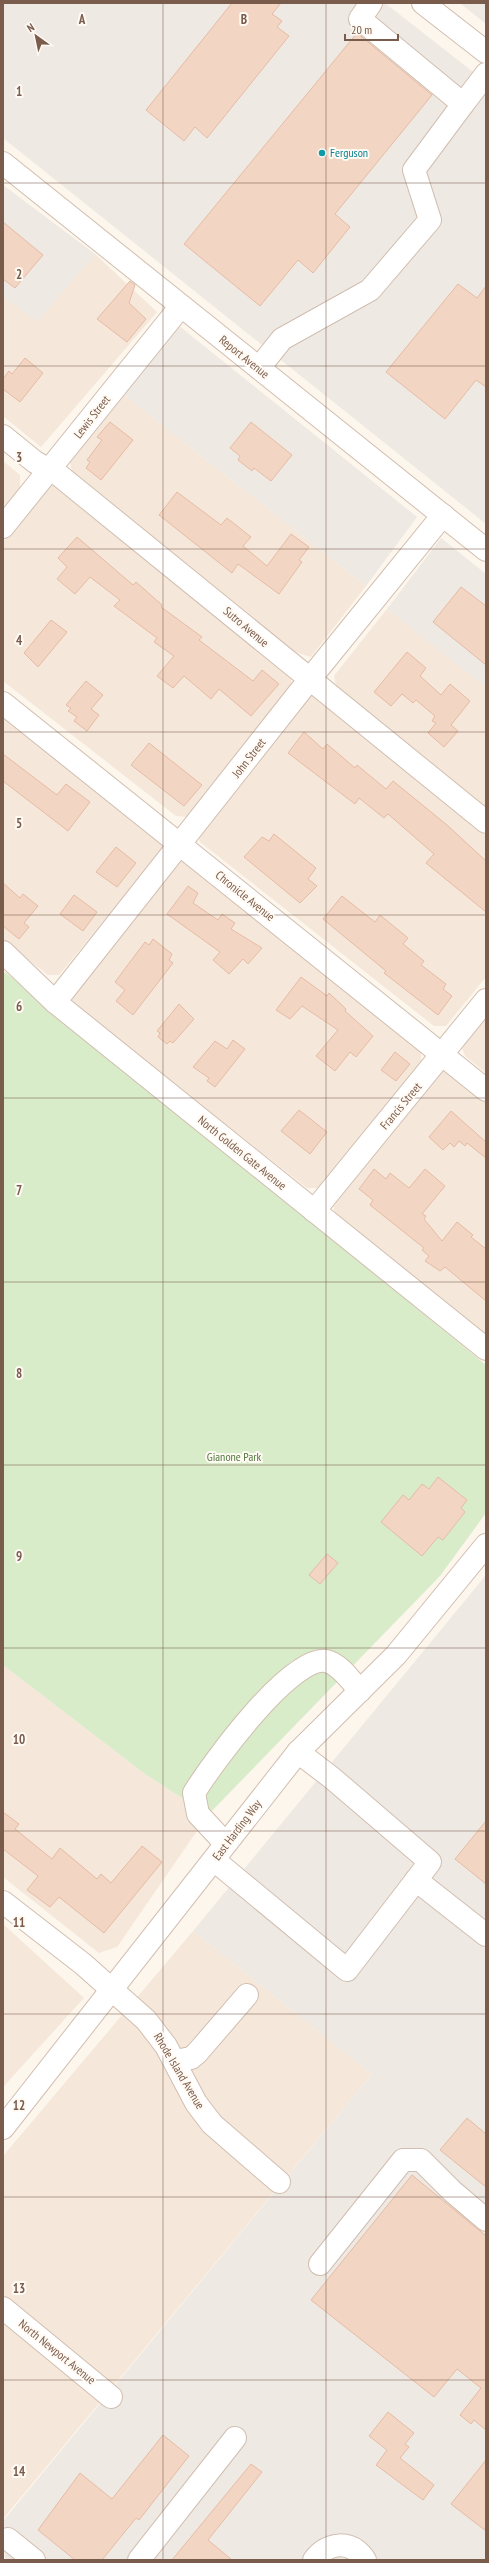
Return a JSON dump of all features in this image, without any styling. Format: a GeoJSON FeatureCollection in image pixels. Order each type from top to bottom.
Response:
{"type":"FeatureCollection","features":[{"type":"Feature","properties":{"kind":"street"},"geometry":{"type":"LineString","coordinates":[[371,3],[360,19],[463,104]]}},
{"type":"Feature","properties":{"kind":"street"},"geometry":{"type":"LineString","coordinates":[[423,3],[486,52]]}},
{"type":"Feature","properties":{"kind":"street"},"geometry":{"type":"LineString","coordinates":[[259,368],[282,339],[370,290],[430,220],[414,170],[486,74]]}},
{"type":"Feature","properties":{"kind":"street","name":"Report Avenue"},"geometry":{"type":"LineString","coordinates":[[3,163],[486,550]]}},
{"type":"Feature","properties":{"kind":"street","name":"Lewis Street"},"geometry":{"type":"LineString","coordinates":[[3,527],[181,306]]}},
{"type":"Feature","properties":{"kind":"street","name":"Sutro Avenue"},"geometry":{"type":"LineString","coordinates":[[3,436],[49,470],[60,476],[232,615],[309,680],[486,822]]}},
{"type":"Feature","properties":{"kind":"street","name":"John Street"},"geometry":{"type":"LineString","coordinates":[[55,1002],[309,680],[443,515]]}},
{"type":"Feature","properties":{"kind":"street","name":"Chronicle Avenue"},"geometry":{"type":"LineString","coordinates":[[3,703],[486,1090]]}},
{"type":"Feature","properties":{"kind":"street","name":"North Golden Gate Avenue"},"geometry":{"type":"LineString","coordinates":[[3,952],[55,1002],[486,1349]]}},
{"type":"Feature","properties":{"kind":"street","name":"Francis Street"},"geometry":{"type":"LineString","coordinates":[[314,1211],[486,1000]]}},
{"type":"Feature","properties":{"kind":"street","name":"East Harding Way"},"geometry":{"type":"LineString","coordinates":[[3,2128],[298,1752],[396,1655],[486,1545]]}},
{"type":"Feature","properties":{"kind":"street"},"geometry":{"type":"LineString","coordinates":[[298,1752],[332,1778],[430,1862],[347,1970],[220,1852],[198,1814],[194,1793],[215,1760],[256,1711],[291,1677],[310,1665],[325,1661],[337,1666],[360,1691]]}},
{"type":"Feature","properties":{"kind":"street"},"geometry":{"type":"LineString","coordinates":[[416,1880],[486,1935]]}},
{"type":"Feature","properties":{"kind":"street","name":"Rhode Island Avenue"},"geometry":{"type":"LineString","coordinates":[[3,1902],[113,1989],[146,2020],[175,2062],[196,2103],[212,2124],[279,2182]]}},
{"type":"Feature","properties":{"kind":"street"},"geometry":{"type":"LineString","coordinates":[[175,2062],[191,2058],[197,2053],[247,1995]]}},
{"type":"Feature","properties":{"kind":"street"},"geometry":{"type":"LineString","coordinates":[[320,2264],[403,2160],[421,2160],[452,2191],[486,2220]]}},
{"type":"Feature","properties":{"kind":"street","name":"North Newport Avenue"},"geometry":{"type":"LineString","coordinates":[[3,2308],[111,2397]]}},
{"type":"Feature","properties":{"kind":"street"},"geometry":{"type":"LineString","coordinates":[[139,2560],[236,2438]]}},
{"type":"Feature","properties":{"kind":"street"},"geometry":{"type":"LineString","coordinates":[[8,2539],[34,2560]]}},
{"type":"Feature","properties":{"kind":"street"},"geometry":{"type":"LineString","coordinates":[[314,2560],[325,2548],[335,2544],[344,2545],[365,2560]]}},
{"type":"Feature","properties":{"kind":"shaded area"},"geometry":{"type":"Polygon","coordinates":[[[3,3],[385,3],[486,82],[486,524],[3,138],[3,3]]]}},
{"type":"Feature","properties":{"kind":"shaded area"},"geometry":{"type":"Polygon","coordinates":[[[460,3],[486,3],[486,24],[460,3]]]}},
{"type":"Feature","properties":{"kind":"shaded area"},"geometry":{"type":"Polygon","coordinates":[[[3,185],[95,254],[37,322],[3,296],[3,185]]]}},
{"type":"Feature","properties":{"kind":"shaded area"},"geometry":{"type":"Polygon","coordinates":[[[95,254],[157,312],[41,447],[3,416],[3,296],[37,322],[95,254]]]}},
{"type":"Feature","properties":{"kind":"shaded area"},"geometry":{"type":"Polygon","coordinates":[[[178,325],[417,517],[366,586],[124,395],[178,325]]]}},
{"type":"Feature","properties":{"kind":"shaded area"},"geometry":{"type":"Polygon","coordinates":[[[124,395],[366,586],[311,657],[292,651],[72,472],[70,462],[124,395]]]}},
{"type":"Feature","properties":{"kind":"shaded area"},"geometry":{"type":"Polygon","coordinates":[[[3,461],[20,475],[20,488],[3,507],[3,461]]]}},
{"type":"Feature","properties":{"kind":"shaded area"},"geometry":{"type":"Polygon","coordinates":[[[57,485],[291,678],[291,691],[188,817],[176,816],[3,681],[3,542],[47,487],[57,485]]]}},
{"type":"Feature","properties":{"kind":"shaded area"},"geometry":{"type":"Polygon","coordinates":[[[441,538],[486,574],[486,687],[387,609],[441,538]]]}},
{"type":"Feature","properties":{"kind":"shaded area"},"geometry":{"type":"Polygon","coordinates":[[[387,609],[486,687],[486,808],[336,686],[334,676],[387,609]]]}},
{"type":"Feature","properties":{"kind":"shaded area"},"geometry":{"type":"Polygon","coordinates":[[[315,694],[486,836],[486,977],[446,1026],[434,1026],[200,842],[196,830],[305,696],[315,694]]]}},
{"type":"Feature","properties":{"kind":"shaded area"},"geometry":{"type":"Polygon","coordinates":[[[3,705],[162,837],[162,850],[59,975],[48,975],[3,940],[3,705]]]}},
{"type":"Feature","properties":{"kind":"shaded area"},"geometry":{"type":"Polygon","coordinates":[[[188,856],[421,1050],[421,1063],[319,1188],[307,1188],[73,1005],[69,993],[178,858],[188,856]]]}},
{"type":"Feature","properties":{"kind":"shaded area"},"geometry":{"type":"Polygon","coordinates":[[[486,1014],[486,1073],[465,1056],[461,1045],[486,1014]]]}},
{"type":"Feature","properties":{"kind":"shaded area"},"geometry":{"type":"Polygon","coordinates":[[[452,1070],[486,1098],[486,1335],[337,1218],[333,1206],[442,1072],[452,1070]]]}},
{"type":"Feature","properties":{"kind":"shaded area"},"geometry":{"type":"Polygon","coordinates":[[[486,1575],[486,2560],[5,2560],[3,2521],[372,2074],[193,1931],[486,1575]]]}},
{"type":"Feature","properties":{"kind":"shaded area"},"geometry":{"type":"Polygon","coordinates":[[[3,1665],[145,1774],[208,1815],[117,1947],[99,1953],[3,1877],[3,1665]]]}},
{"type":"Feature","properties":{"kind":"shaded area"},"geometry":{"type":"Polygon","coordinates":[[[3,1924],[84,1998],[3,2087],[3,1924]]]}},
{"type":"Feature","properties":{"kind":"shaded area"},"geometry":{"type":"Polygon","coordinates":[[[193,1931],[372,2074],[3,2519],[3,2156],[193,1931]]]}},
{"type":"Feature","properties":{"kind":"green space","name":"Gianone Park"},"geometry":{"type":"Polygon","coordinates":[[[5,972],[486,1365],[486,1513],[440,1576],[208,1815],[145,1774],[3,1665],[3,975],[5,972]]]}},
{"type":"Feature","properties":{"kind":"building"},"geometry":{"type":"Polygon","coordinates":[[[232,3],[281,3],[272,14],[282,21],[277,27],[289,36],[207,138],[195,127],[184,141],[146,110],[232,3]]]}},
{"type":"Feature","properties":{"kind":"building","name":"Ferguson"},"geometry":{"type":"Polygon","coordinates":[[[357,33],[432,95],[335,214],[350,227],[313,273],[298,260],[260,306],[184,244],[357,33]]]}},
{"type":"Feature","properties":{"kind":"building"},"geometry":{"type":"Polygon","coordinates":[[[3,222],[43,255],[15,288],[3,279],[3,222]]]}},
{"type":"Feature","properties":{"kind":"building"},"geometry":{"type":"Polygon","coordinates":[[[130,281],[135,285],[129,303],[146,319],[127,342],[97,319],[130,281]]]}},
{"type":"Feature","properties":{"kind":"building"},"geometry":{"type":"Polygon","coordinates":[[[458,284],[477,298],[486,286],[486,387],[476,380],[445,419],[386,372],[458,284]]]}},
{"type":"Feature","properties":{"kind":"building"},"geometry":{"type":"Polygon","coordinates":[[[25,358],[43,373],[20,402],[3,389],[3,379],[9,371],[12,374],[25,358]]]}},
{"type":"Feature","properties":{"kind":"building"},"geometry":{"type":"Polygon","coordinates":[[[110,422],[133,440],[101,480],[86,468],[90,462],[87,460],[102,440],[97,437],[110,422]]]}},
{"type":"Feature","properties":{"kind":"building"},"geometry":{"type":"Polygon","coordinates":[[[251,422],[292,455],[271,481],[254,468],[252,471],[238,460],[240,456],[230,448],[251,422]]]}},
{"type":"Feature","properties":{"kind":"building"},"geometry":{"type":"Polygon","coordinates":[[[177,492],[221,525],[227,518],[251,537],[243,546],[267,566],[291,534],[309,547],[299,560],[302,562],[279,594],[238,564],[232,573],[159,515],[177,492]]]}},
{"type":"Feature","properties":{"kind":"building"},"geometry":{"type":"Polygon","coordinates":[[[77,537],[133,585],[136,582],[162,605],[161,607],[202,637],[199,640],[253,681],[262,670],[279,684],[251,716],[219,689],[211,699],[184,676],[173,688],[157,676],[174,656],[154,642],[157,638],[114,606],[120,600],[90,577],[75,594],[57,579],[67,567],[58,558],[77,537]]]}},
{"type":"Feature","properties":{"kind":"building"},"geometry":{"type":"Polygon","coordinates":[[[461,587],[486,606],[486,665],[433,622],[461,587]]]}},
{"type":"Feature","properties":{"kind":"building"},"geometry":{"type":"Polygon","coordinates":[[[51,620],[67,632],[38,667],[24,653],[51,620]]]}},
{"type":"Feature","properties":{"kind":"building"},"geometry":{"type":"Polygon","coordinates":[[[407,652],[426,668],[420,676],[441,695],[450,684],[470,701],[451,725],[458,731],[444,747],[428,733],[436,723],[432,721],[435,716],[416,700],[413,703],[402,694],[391,706],[374,692],[407,652]]]}},
{"type":"Feature","properties":{"kind":"building"},"geometry":{"type":"Polygon","coordinates":[[[86,681],[103,695],[91,709],[99,715],[87,731],[74,721],[77,717],[68,711],[71,708],[66,705],[86,681]]]}},
{"type":"Feature","properties":{"kind":"building"},"geometry":{"type":"Polygon","coordinates":[[[304,732],[323,749],[327,744],[355,768],[357,765],[386,789],[393,781],[447,825],[486,861],[486,912],[426,863],[434,854],[388,814],[384,818],[359,798],[355,804],[288,753],[304,732]]]}},
{"type":"Feature","properties":{"kind":"building"},"geometry":{"type":"Polygon","coordinates":[[[149,743],[202,785],[184,806],[131,765],[149,743]]]}},
{"type":"Feature","properties":{"kind":"building"},"geometry":{"type":"Polygon","coordinates":[[[3,754],[57,795],[66,784],[90,802],[68,831],[3,781],[3,754]]]}},
{"type":"Feature","properties":{"kind":"building"},"geometry":{"type":"Polygon","coordinates":[[[274,834],[316,868],[308,879],[317,886],[300,903],[244,857],[262,837],[269,841],[274,834]]]}},
{"type":"Feature","properties":{"kind":"building"},"geometry":{"type":"Polygon","coordinates":[[[116,847],[136,863],[117,887],[96,872],[116,847]]]}},
{"type":"Feature","properties":{"kind":"building"},"geometry":{"type":"Polygon","coordinates":[[[3,883],[20,898],[23,894],[38,906],[24,923],[29,927],[19,939],[3,926],[3,883]]]}},
{"type":"Feature","properties":{"kind":"building"},"geometry":{"type":"Polygon","coordinates":[[[188,886],[198,893],[193,903],[218,920],[222,914],[235,923],[231,929],[262,948],[248,964],[243,959],[229,974],[213,960],[220,952],[167,914],[188,886]]]}},
{"type":"Feature","properties":{"kind":"building"},"geometry":{"type":"Polygon","coordinates":[[[74,895],[97,912],[83,931],[60,914],[74,895]]]}},
{"type":"Feature","properties":{"kind":"building"},"geometry":{"type":"Polygon","coordinates":[[[342,896],[375,922],[380,915],[408,938],[403,944],[424,961],[421,965],[446,984],[443,989],[452,996],[438,1015],[384,973],[386,971],[323,919],[342,896]]]}},
{"type":"Feature","properties":{"kind":"building"},"geometry":{"type":"Polygon","coordinates":[[[153,939],[172,954],[169,960],[173,963],[133,1015],[116,1001],[125,990],[115,982],[145,942],[149,945],[153,939]]]}},
{"type":"Feature","properties":{"kind":"building"},"geometry":{"type":"Polygon","coordinates":[[[301,977],[327,996],[329,993],[346,1009],[345,1011],[373,1036],[356,1057],[350,1052],[335,1071],[316,1056],[338,1030],[302,1006],[290,1019],[276,1010],[301,977]]]}},
{"type":"Feature","properties":{"kind":"building"},"geometry":{"type":"Polygon","coordinates":[[[179,1004],[194,1019],[173,1043],[170,1041],[167,1044],[158,1037],[160,1033],[157,1031],[179,1004]]]}},
{"type":"Feature","properties":{"kind":"building"},"geometry":{"type":"Polygon","coordinates":[[[233,1040],[245,1049],[215,1087],[207,1081],[209,1078],[193,1067],[215,1041],[227,1049],[233,1040]]]}},
{"type":"Feature","properties":{"kind":"building"},"geometry":{"type":"Polygon","coordinates":[[[395,1052],[410,1064],[396,1081],[381,1070],[395,1052]]]}},
{"type":"Feature","properties":{"kind":"building"},"geometry":{"type":"Polygon","coordinates":[[[299,1110],[327,1132],[310,1154],[281,1131],[299,1110]]]}},
{"type":"Feature","properties":{"kind":"building"},"geometry":{"type":"Polygon","coordinates":[[[451,1111],[486,1142],[486,1158],[467,1143],[465,1146],[459,1141],[454,1147],[450,1143],[443,1150],[429,1137],[451,1111]]]}},
{"type":"Feature","properties":{"kind":"building"},"geometry":{"type":"Polygon","coordinates":[[[374,1169],[386,1179],[390,1173],[409,1188],[425,1169],[445,1186],[422,1214],[426,1216],[424,1219],[442,1241],[457,1222],[473,1235],[471,1237],[486,1249],[486,1301],[445,1267],[440,1271],[425,1261],[429,1256],[422,1250],[424,1248],[370,1205],[373,1200],[359,1189],[374,1169]]]}},
{"type":"Feature","properties":{"kind":"building"},"geometry":{"type":"Polygon","coordinates":[[[438,1477],[467,1500],[461,1508],[465,1512],[443,1540],[438,1537],[422,1556],[381,1522],[403,1495],[409,1500],[422,1484],[429,1489],[438,1477]]]}},
{"type":"Feature","properties":{"kind":"building"},"geometry":{"type":"Polygon","coordinates":[[[327,1554],[338,1563],[320,1584],[309,1575],[327,1554]]]}},
{"type":"Feature","properties":{"kind":"building"},"geometry":{"type":"Polygon","coordinates":[[[3,1812],[19,1824],[15,1829],[52,1859],[60,1848],[97,1879],[101,1874],[111,1883],[142,1846],[162,1862],[104,1933],[59,1897],[50,1907],[27,1890],[38,1876],[3,1849],[3,1812]]]}},
{"type":"Feature","properties":{"kind":"building"},"geometry":{"type":"Polygon","coordinates":[[[486,1821],[486,1884],[455,1859],[486,1821]]]}},
{"type":"Feature","properties":{"kind":"building"},"geometry":{"type":"Polygon","coordinates":[[[467,2118],[486,2134],[486,2187],[440,2150],[467,2118]]]}},
{"type":"Feature","properties":{"kind":"building"},"geometry":{"type":"Polygon","coordinates":[[[412,2175],[486,2236],[486,2430],[474,2420],[471,2424],[460,2415],[481,2388],[457,2369],[434,2397],[311,2300],[412,2175]]]}},
{"type":"Feature","properties":{"kind":"building"},"geometry":{"type":"Polygon","coordinates":[[[388,2412],[414,2433],[405,2444],[409,2447],[400,2458],[434,2485],[423,2500],[376,2465],[387,2450],[369,2436],[388,2412]]]}},
{"type":"Feature","properties":{"kind":"building"},"geometry":{"type":"Polygon","coordinates":[[[163,2435],[189,2456],[139,2520],[136,2518],[102,2560],[75,2560],[38,2530],[80,2473],[112,2499],[163,2435]]]}},
{"type":"Feature","properties":{"kind":"building"},"geometry":{"type":"Polygon","coordinates":[[[486,2460],[486,2531],[451,2504],[486,2460]]]}},
{"type":"Feature","properties":{"kind":"building"},"geometry":{"type":"Polygon","coordinates":[[[251,2464],[262,2472],[208,2540],[232,2560],[172,2560],[251,2464]]]}},
{"type":"Feature","properties":{"kind":"place","name":"Ferguson"},"geometry":{"type":"Point","coordinates":[322,153]}}]}
